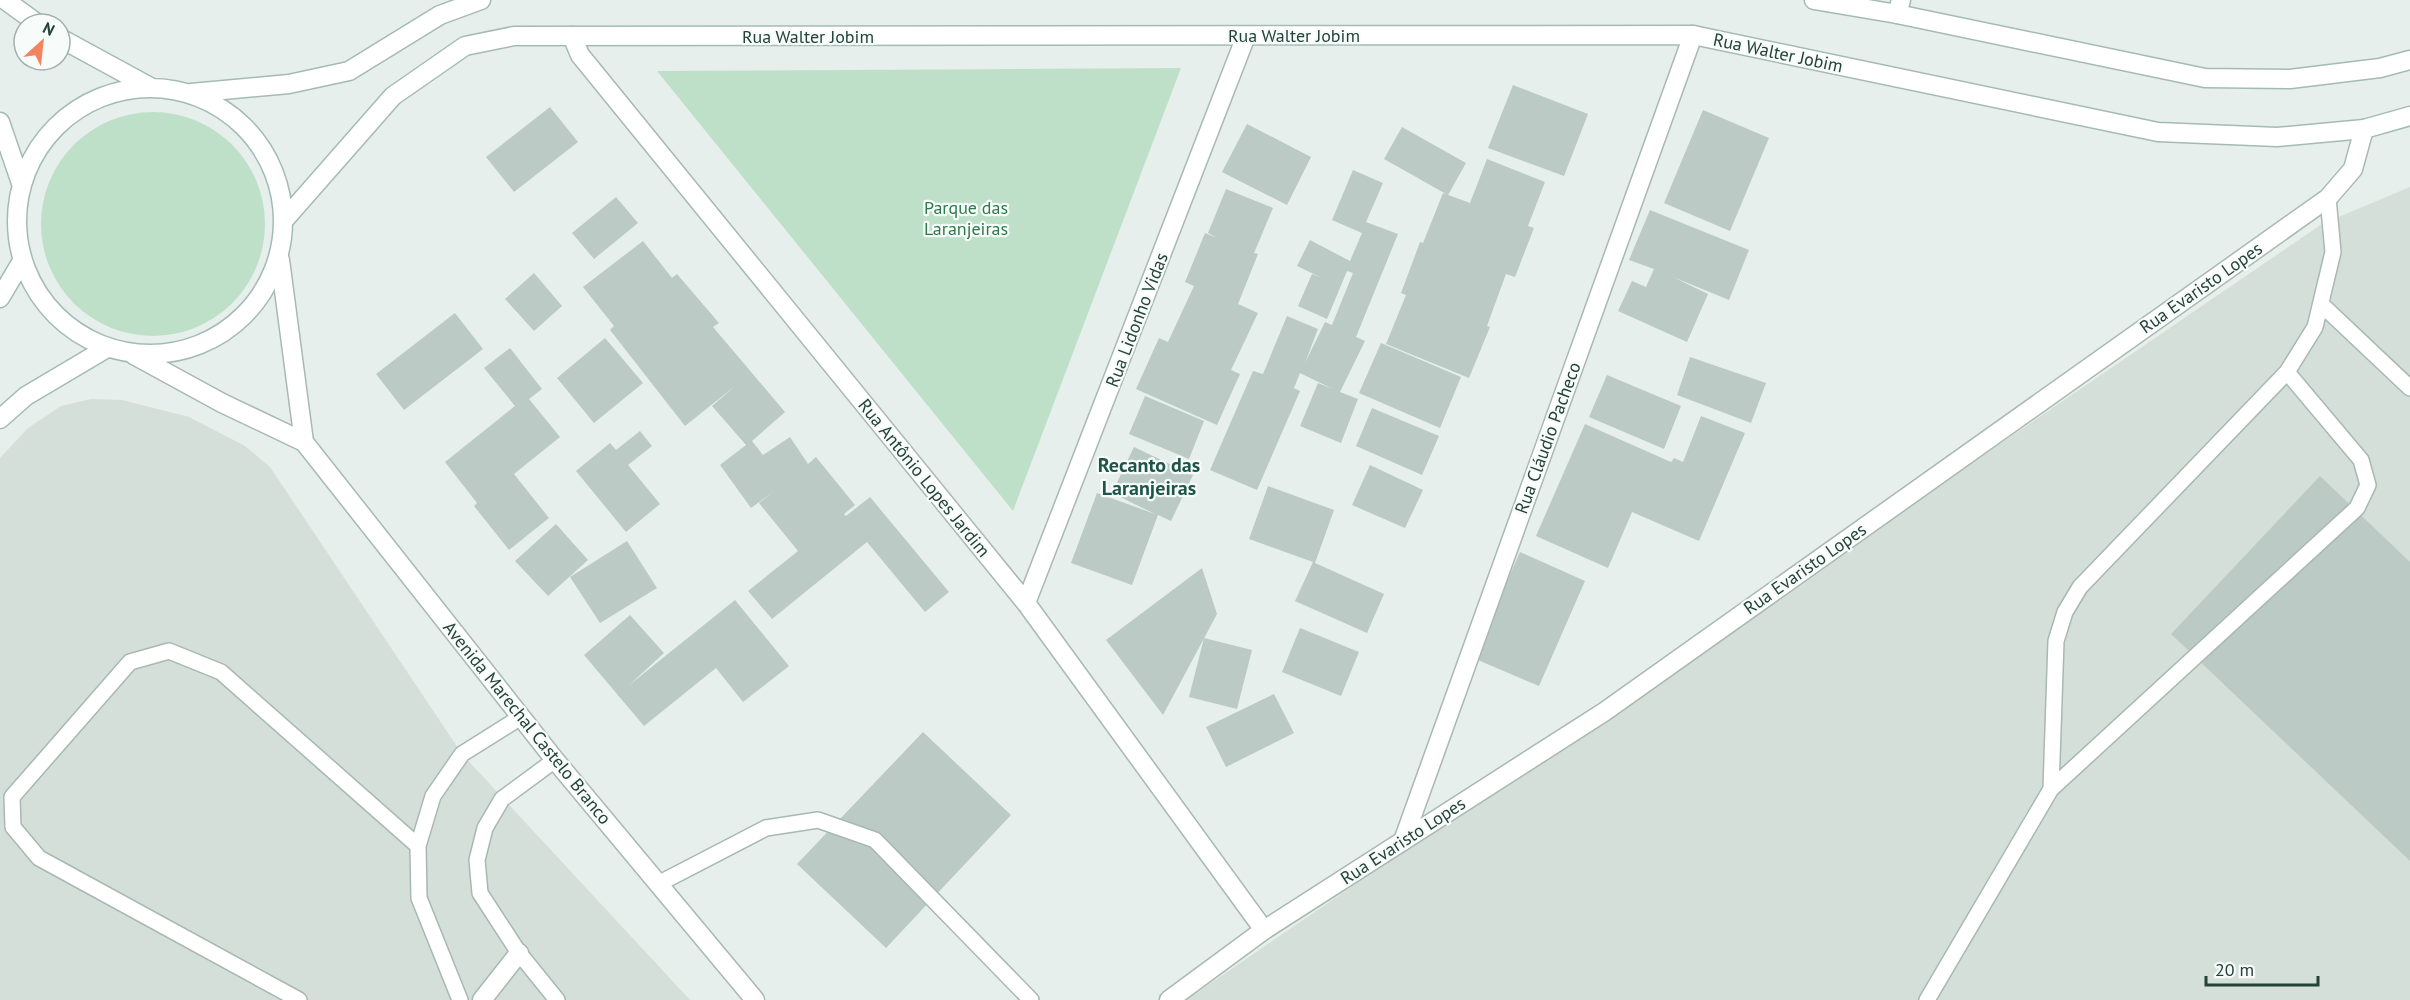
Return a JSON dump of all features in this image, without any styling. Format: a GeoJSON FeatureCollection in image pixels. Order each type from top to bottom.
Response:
{"type":"FeatureCollection","features":[{"type":"Feature","properties":{"kind":"street"},"geometry":{"type":"LineString","coordinates":[[5,0],[22,12]]}},
{"type":"Feature","properties":{"kind":"street"},"geometry":{"type":"LineString","coordinates":[[280,260],[264,294],[239,322],[208,343],[172,354],[134,355],[107,348],[70,329],[40,298],[22,261],[16,222],[21,183],[40,143],[71,112],[108,93],[150,87],[191,93],[289,84],[349,70],[440,15],[481,0]]}},
{"type":"Feature","properties":{"kind":"street"},"geometry":{"type":"LineString","coordinates":[[1814,0],[1899,7],[2205,78],[2290,79],[2380,68],[2410,60]]}},
{"type":"Feature","properties":{"kind":"street","name":"Rua Walter Jobim"},"geometry":{"type":"LineString","coordinates":[[285,219],[393,96],[465,46],[514,36],[1693,35],[2158,132],[2277,137],[2364,129]]}},
{"type":"Feature","properties":{"kind":"street","name":"Rua Cláudio Pacheco"},"geometry":{"type":"LineString","coordinates":[[1403,841],[1693,35]]}},
{"type":"Feature","properties":{"kind":"street","name":"Rua Antônio Lopes Jardim"},"geometry":{"type":"LineString","coordinates":[[572,36],[580,55],[1026,603],[1264,930]]}},
{"type":"Feature","properties":{"kind":"street","name":"Rua Lidonho Vidas"},"geometry":{"type":"LineString","coordinates":[[1026,603],[1246,36]]}},
{"type":"Feature","properties":{"kind":"street"},"geometry":{"type":"LineString","coordinates":[[72,45],[150,87]]}},
{"type":"Feature","properties":{"kind":"street"},"geometry":{"type":"LineString","coordinates":[[191,93],[229,112],[258,142],[277,178],[285,219],[280,260],[304,442]]}},
{"type":"Feature","properties":{"kind":"street"},"geometry":{"type":"LineString","coordinates":[[2364,129],[2410,116]]}},
{"type":"Feature","properties":{"kind":"street"},"geometry":{"type":"LineString","coordinates":[[0,122],[21,183]]}},
{"type":"Feature","properties":{"kind":"street","name":"Rua Evaristo Lopes"},"geometry":{"type":"LineString","coordinates":[[1169,1000],[1264,930],[1605,712],[2328,198],[2353,169],[2364,129]]}},
{"type":"Feature","properties":{"kind":"street"},"geometry":{"type":"LineString","coordinates":[[0,298],[22,261]]}},
{"type":"Feature","properties":{"kind":"street"},"geometry":{"type":"LineString","coordinates":[[0,419],[26,396],[107,348]]}},
{"type":"Feature","properties":{"kind":"street","name":"Avenida Marechal Castelo Branco"},"geometry":{"type":"LineString","coordinates":[[134,355],[222,403],[304,442],[555,760],[755,1000]]}},
{"type":"Feature","properties":{"kind":"street"},"geometry":{"type":"LineString","coordinates":[[482,1000],[519,953]]}},
{"type":"Feature","properties":{"kind":"lane"},"geometry":{"type":"LineString","coordinates":[[2051,789],[2056,641],[2065,612],[2080,587],[2287,372],[2315,327],[2321,304],[2333,252],[2328,198]]}},
{"type":"Feature","properties":{"kind":"lane"},"geometry":{"type":"LineString","coordinates":[[2321,304],[2410,388]]}},
{"type":"Feature","properties":{"kind":"lane"},"geometry":{"type":"LineString","coordinates":[[1927,1000],[2051,789],[2357,508],[2368,485],[2361,460],[2287,372]]}},
{"type":"Feature","properties":{"kind":"lane"},"geometry":{"type":"LineString","coordinates":[[299,1000],[39,858],[13,827],[12,797],[130,662],[169,651],[221,672],[418,846]]}},
{"type":"Feature","properties":{"kind":"lane"},"geometry":{"type":"LineString","coordinates":[[460,1000],[419,898],[418,846],[433,796],[462,754],[521,717]]}},
{"type":"Feature","properties":{"kind":"lane"},"geometry":{"type":"LineString","coordinates":[[555,760],[501,799],[484,828],[477,860],[480,893],[519,953],[557,1000]]}},
{"type":"Feature","properties":{"kind":"lane"},"geometry":{"type":"LineString","coordinates":[[658,884],[766,828],[818,820],[875,840],[1031,1000]]}},
{"type":"Feature","properties":{"kind":"shaded area"},"geometry":{"type":"Polygon","coordinates":[[[2410,187],[2410,1000],[1186,1000],[2322,224],[2410,187]]]}},
{"type":"Feature","properties":{"kind":"shaded area"},"geometry":{"type":"Polygon","coordinates":[[[91,399],[122,400],[189,417],[245,446],[270,467],[462,754],[690,1000],[0,1000],[0,458],[28,428],[61,406],[91,399]]]}},
{"type":"Feature","properties":{"kind":"green space","name":"Parque das Laranjeiras"},"geometry":{"type":"Polygon","coordinates":[[[1181,68],[1013,511],[657,71],[1181,68]]]}},
{"type":"Feature","properties":{"kind":"green space"},"geometry":{"type":"Polygon","coordinates":[[[142,112],[164,112],[186,116],[206,125],[224,137],[240,153],[261,191],[265,224],[261,257],[257,267],[240,295],[224,311],[186,332],[164,336],[142,336],[120,332],[100,323],[82,311],[66,295],[45,257],[41,235],[41,213],[45,191],[54,171],[66,153],[82,137],[120,116],[142,112]]]}},
{"type":"Feature","properties":{"kind":"building"},"geometry":{"type":"Polygon","coordinates":[[[1513,85],[1588,114],[1564,176],[1488,148],[1513,85]]]}},
{"type":"Feature","properties":{"kind":"building"},"geometry":{"type":"Polygon","coordinates":[[[550,107],[578,142],[514,192],[486,157],[550,107]]]}},
{"type":"Feature","properties":{"kind":"building"},"geometry":{"type":"Polygon","coordinates":[[[1703,110],[1769,138],[1730,231],[1664,203],[1703,110]]]}},
{"type":"Feature","properties":{"kind":"building"},"geometry":{"type":"Polygon","coordinates":[[[1247,124],[1311,157],[1287,205],[1222,172],[1247,124]]]}},
{"type":"Feature","properties":{"kind":"building"},"geometry":{"type":"Polygon","coordinates":[[[1402,127],[1466,163],[1448,195],[1384,159],[1402,127]]]}},
{"type":"Feature","properties":{"kind":"building"},"geometry":{"type":"Polygon","coordinates":[[[1487,159],[1545,182],[1528,226],[1534,228],[1515,277],[1506,274],[1487,326],[1490,327],[1469,378],[1386,344],[1406,295],[1401,293],[1420,242],[1423,243],[1443,193],[1470,203],[1487,159]]]}},
{"type":"Feature","properties":{"kind":"building"},"geometry":{"type":"Polygon","coordinates":[[[1353,170],[1383,183],[1366,222],[1398,234],[1356,337],[1365,341],[1340,392],[1358,399],[1341,443],[1300,426],[1318,383],[1333,389],[1300,373],[1294,388],[1287,385],[1300,391],[1257,490],[1210,470],[1253,371],[1263,374],[1287,316],[1318,329],[1305,363],[1325,322],[1332,325],[1353,273],[1347,271],[1327,319],[1298,306],[1312,274],[1322,278],[1297,266],[1310,240],[1350,261],[1362,233],[1332,220],[1353,170]]]}},
{"type":"Feature","properties":{"kind":"building"},"geometry":{"type":"Polygon","coordinates":[[[1226,189],[1273,208],[1254,253],[1258,254],[1238,304],[1258,313],[1231,370],[1240,374],[1217,425],[1136,389],[1159,338],[1168,342],[1194,286],[1185,282],[1205,233],[1217,238],[1208,233],[1226,189]]]}},
{"type":"Feature","properties":{"kind":"building"},"geometry":{"type":"Polygon","coordinates":[[[616,197],[638,223],[594,259],[572,233],[616,197]]]}},
{"type":"Feature","properties":{"kind":"building"},"geometry":{"type":"Polygon","coordinates":[[[1650,210],[1749,250],[1729,300],[1673,277],[1708,294],[1687,342],[1618,311],[1632,281],[1646,287],[1654,269],[1629,260],[1650,210]]]}},
{"type":"Feature","properties":{"kind":"building"},"geometry":{"type":"Polygon","coordinates":[[[643,241],[672,278],[677,274],[719,323],[713,327],[785,412],[752,441],[763,455],[790,437],[808,464],[816,457],[855,505],[844,514],[846,516],[870,497],[949,592],[925,612],[867,542],[772,619],[748,591],[798,551],[759,503],[773,492],[751,508],[720,465],[746,445],[712,406],[735,386],[685,426],[610,330],[614,326],[583,287],[643,241]]]}},
{"type":"Feature","properties":{"kind":"building"},"geometry":{"type":"Polygon","coordinates":[[[534,273],[562,306],[534,331],[505,299],[534,273]]]}},
{"type":"Feature","properties":{"kind":"building"},"geometry":{"type":"Polygon","coordinates":[[[455,313],[483,349],[404,410],[376,374],[455,313]]]}},
{"type":"Feature","properties":{"kind":"building"},"geometry":{"type":"Polygon","coordinates":[[[605,338],[643,383],[594,423],[557,378],[605,338]]]}},
{"type":"Feature","properties":{"kind":"building"},"geometry":{"type":"Polygon","coordinates":[[[1381,343],[1461,377],[1440,428],[1359,393],[1381,343]]]}},
{"type":"Feature","properties":{"kind":"building"},"geometry":{"type":"Polygon","coordinates":[[[510,348],[542,389],[529,399],[560,437],[514,474],[549,518],[509,550],[474,506],[477,503],[445,462],[515,406],[484,368],[510,348]]]}},
{"type":"Feature","properties":{"kind":"building"},"geometry":{"type":"Polygon","coordinates":[[[1690,357],[1766,383],[1751,423],[1677,395],[1690,357]]]}},
{"type":"Feature","properties":{"kind":"building"},"geometry":{"type":"Polygon","coordinates":[[[1607,375],[1681,406],[1664,449],[1589,417],[1607,375]]]}},
{"type":"Feature","properties":{"kind":"building"},"geometry":{"type":"Polygon","coordinates":[[[1145,396],[1204,421],[1189,459],[1129,434],[1145,396]]]}},
{"type":"Feature","properties":{"kind":"building"},"geometry":{"type":"Polygon","coordinates":[[[1372,408],[1439,436],[1422,475],[1356,446],[1372,408]]]}},
{"type":"Feature","properties":{"kind":"building"},"geometry":{"type":"Polygon","coordinates":[[[1701,416],[1745,433],[1699,541],[1632,512],[1608,568],[1536,536],[1585,424],[1671,462],[1674,458],[1683,462],[1701,416]]]}},
{"type":"Feature","properties":{"kind":"building"},"geometry":{"type":"Polygon","coordinates":[[[640,431],[652,446],[628,465],[660,504],[626,532],[576,471],[610,443],[616,450],[640,431]]]}},
{"type":"Feature","properties":{"kind":"building"},"geometry":{"type":"Polygon","coordinates":[[[1134,447],[1193,475],[1171,521],[1158,515],[1132,585],[1071,563],[1097,493],[1155,514],[1112,493],[1134,447]]]}},
{"type":"Feature","properties":{"kind":"building"},"geometry":{"type":"Polygon","coordinates":[[[1370,465],[1423,490],[1405,528],[1352,505],[1370,465]]]}},
{"type":"Feature","properties":{"kind":"building"},"geometry":{"type":"Polygon","coordinates":[[[2320,476],[2410,562],[2410,861],[2171,634],[2320,476]]]}},
{"type":"Feature","properties":{"kind":"building"},"geometry":{"type":"Polygon","coordinates":[[[1268,486],[1334,510],[1315,563],[1384,594],[1367,633],[1295,601],[1313,562],[1249,539],[1268,486]]]}},
{"type":"Feature","properties":{"kind":"building"},"geometry":{"type":"Polygon","coordinates":[[[556,524],[588,560],[548,596],[515,561],[556,524]]]}},
{"type":"Feature","properties":{"kind":"building"},"geometry":{"type":"Polygon","coordinates":[[[627,541],[657,588],[600,623],[570,577],[627,541]]]}},
{"type":"Feature","properties":{"kind":"building"},"geometry":{"type":"Polygon","coordinates":[[[1520,552],[1585,581],[1539,686],[1473,658],[1520,552]]]}},
{"type":"Feature","properties":{"kind":"building"},"geometry":{"type":"Polygon","coordinates":[[[1202,568],[1217,614],[1163,715],[1106,640],[1202,568]]]}},
{"type":"Feature","properties":{"kind":"building"},"geometry":{"type":"Polygon","coordinates":[[[735,600],[789,666],[743,702],[716,668],[644,726],[584,655],[630,615],[664,653],[628,686],[735,600]]]}},
{"type":"Feature","properties":{"kind":"building"},"geometry":{"type":"Polygon","coordinates":[[[1300,628],[1359,652],[1341,696],[1282,672],[1300,628]]]}},
{"type":"Feature","properties":{"kind":"building"},"geometry":{"type":"Polygon","coordinates":[[[1204,638],[1252,650],[1237,709],[1189,697],[1204,638]]]}},
{"type":"Feature","properties":{"kind":"building"},"geometry":{"type":"Polygon","coordinates":[[[1274,694],[1294,733],[1226,767],[1206,727],[1274,694]]]}},
{"type":"Feature","properties":{"kind":"building"},"geometry":{"type":"Polygon","coordinates":[[[923,732],[1011,815],[886,948],[797,864],[923,732]]]}},
{"type":"Feature","properties":{"kind":"district","name":"Recanto das Laranjeiras"},"geometry":{"type":"Point","coordinates":[1149,476]}}]}
